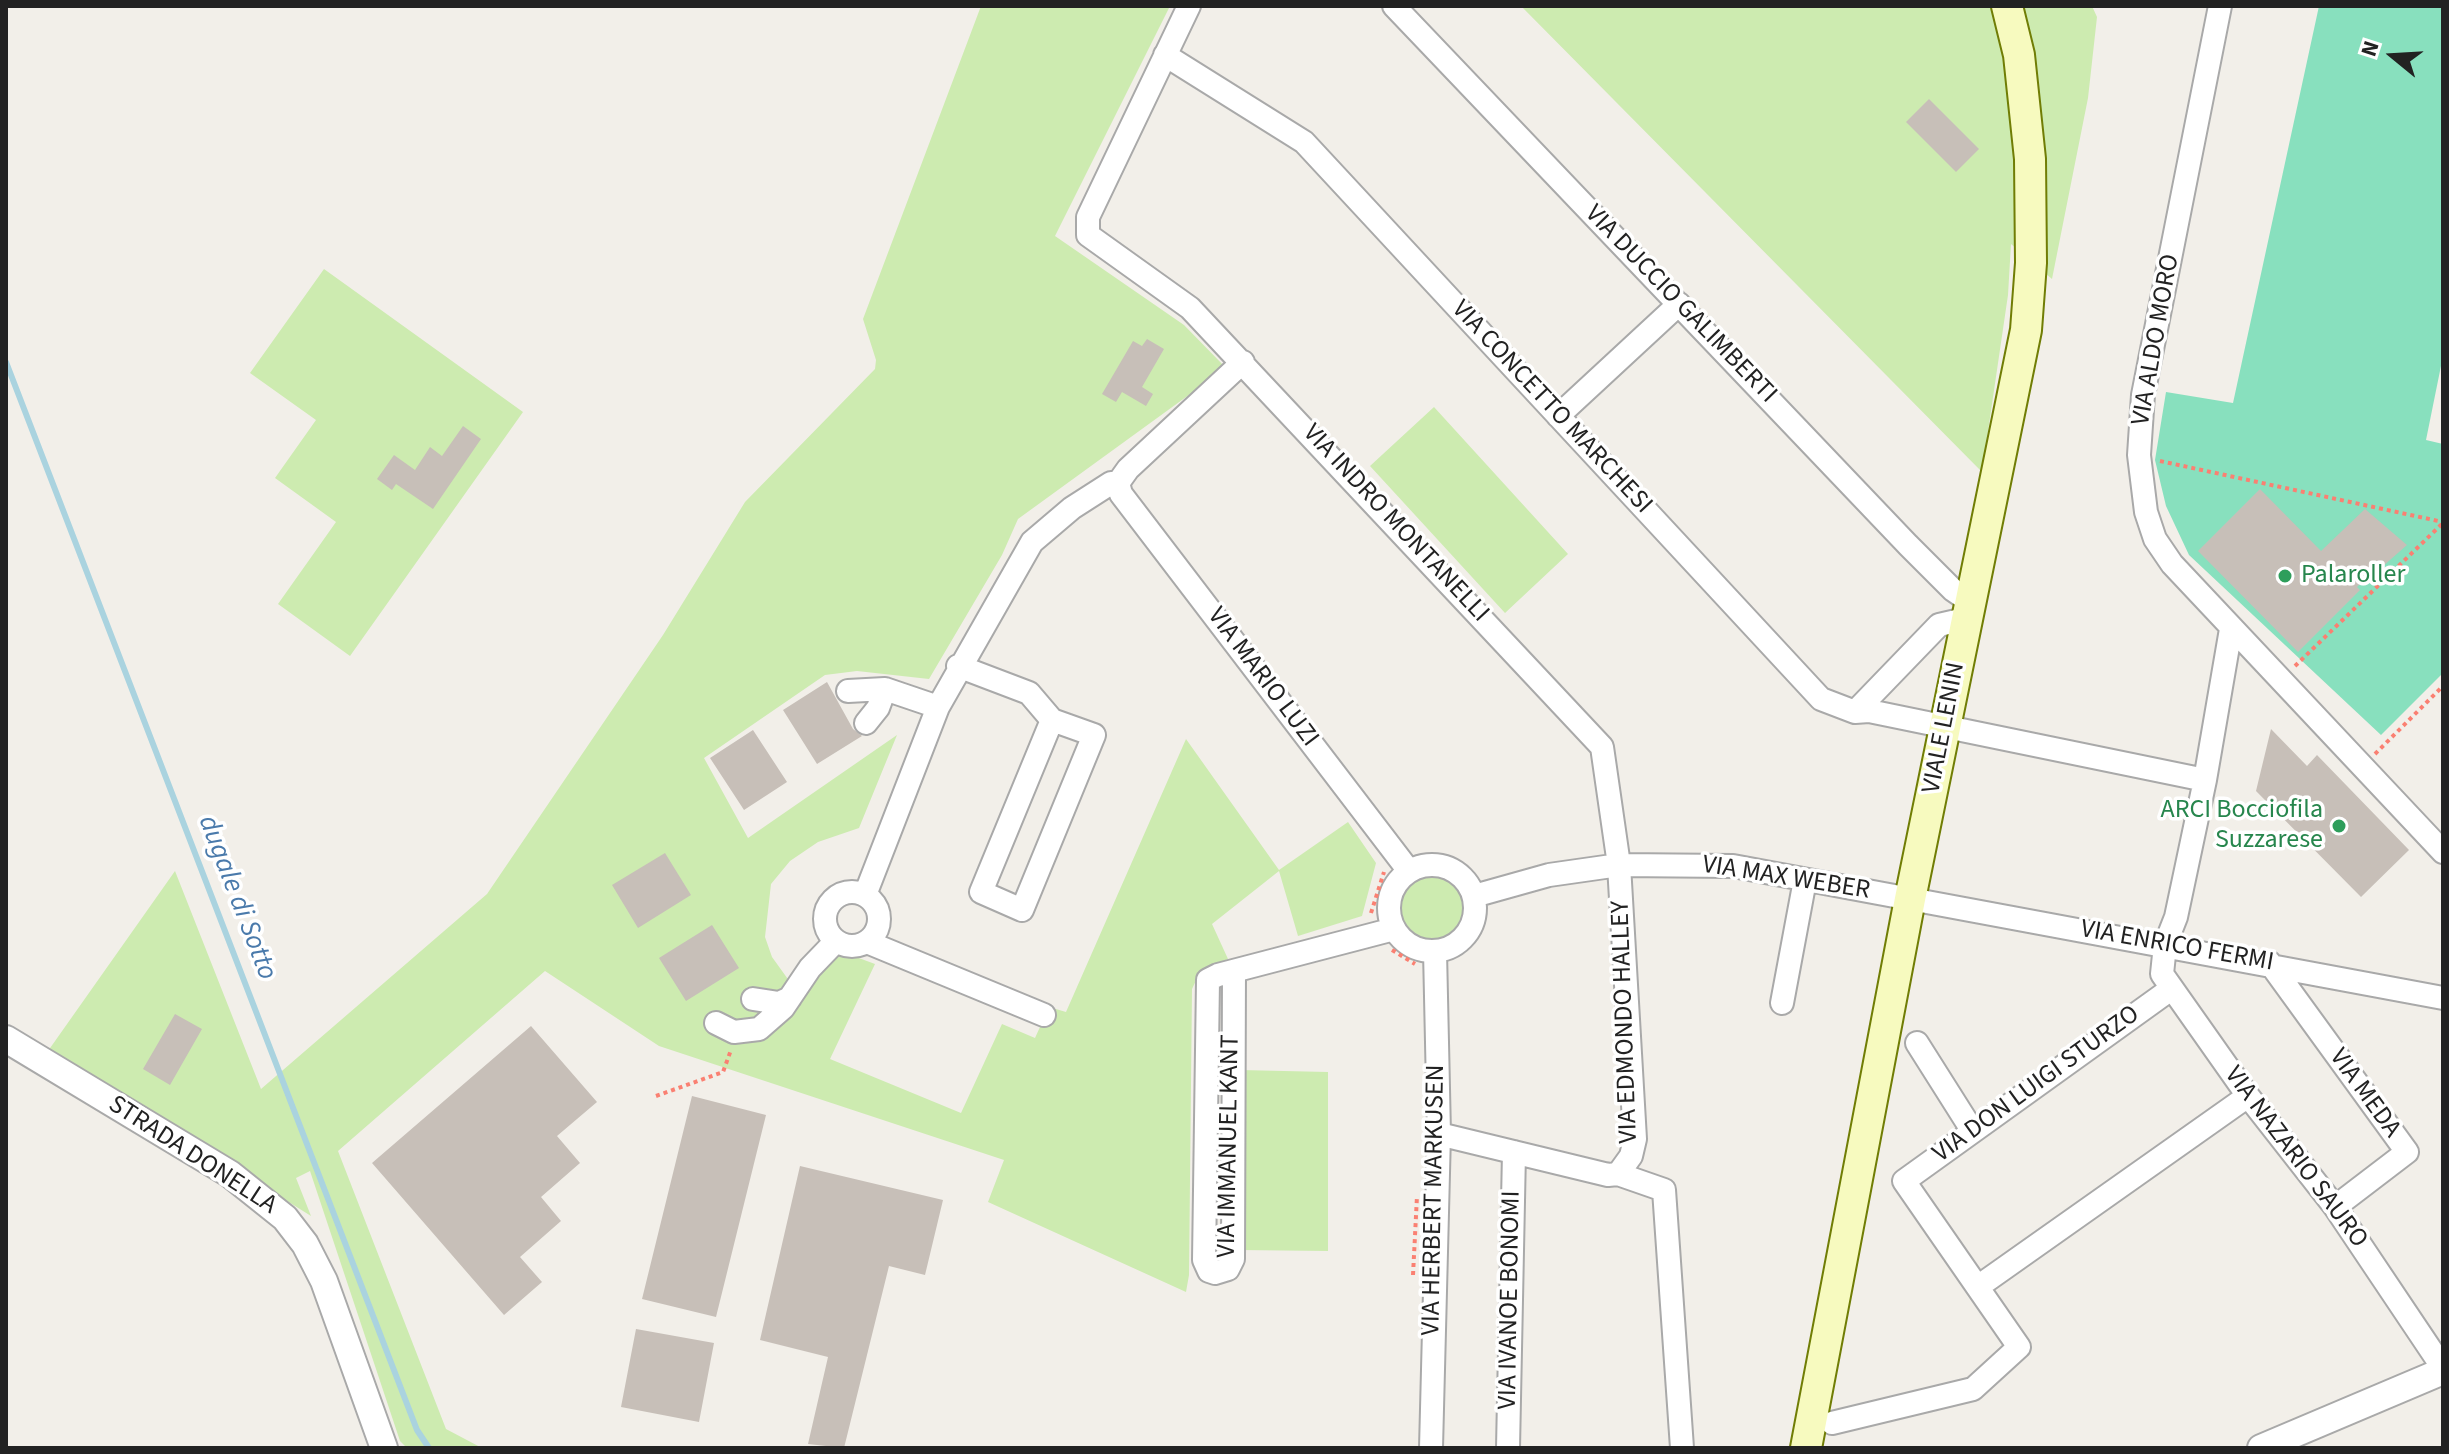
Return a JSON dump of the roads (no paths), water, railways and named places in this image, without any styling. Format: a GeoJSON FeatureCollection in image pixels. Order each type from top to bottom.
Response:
{"type":"FeatureCollection","features":[{"type":"Feature","properties":{"kind":"main road","name":"VIALE LENIN"},"geometry":{"type":"LineString","coordinates":[[1806,1448],[1910,899],[2026,330],[2031,263],[2030,159],[2019,55],[2007,6]]}},
{"type":"Feature","properties":{"kind":"street"},"geometry":{"type":"LineString","coordinates":[[1165,55],[1189,6]]}},
{"type":"Feature","properties":{"kind":"street","name":"VIA DUCCIO GALIMBERTI"},"geometry":{"type":"LineString","coordinates":[[1394,6],[1953,590],[1967,610]]}},
{"type":"Feature","properties":{"kind":"street","name":"VIA ALDO MORO"},"geometry":{"type":"LineString","coordinates":[[2220,6],[2143,395],[2140,484],[2155,539],[2172,564],[2443,852]]}},
{"type":"Feature","properties":{"kind":"street","name":"VIA INDRO MONTANELLI"},"geometry":{"type":"LineString","coordinates":[[1165,55],[1088,217],[1088,235],[1190,308],[1602,747],[1619,865]]}},
{"type":"Feature","properties":{"kind":"street","name":"VIA CONCETTO MARCHESI"},"geometry":{"type":"LineString","coordinates":[[1165,55],[1304,142],[1821,699],[1855,712],[1869,711],[2205,780]]}},
{"type":"Feature","properties":{"kind":"street"},"geometry":{"type":"LineString","coordinates":[[1558,416],[1679,304]]}},
{"type":"Feature","properties":{"kind":"street"},"geometry":{"type":"LineString","coordinates":[[865,895],[938,707],[958,666],[1032,542],[1072,508],[1111,483],[1118,483],[1128,469],[1243,362]]}},
{"type":"Feature","properties":{"kind":"street","name":"VIA MARIO LUZI"},"geometry":{"type":"LineString","coordinates":[[1118,483],[1121,494],[1409,871]]}},
{"type":"Feature","properties":{"kind":"street"},"geometry":{"type":"LineString","coordinates":[[1855,712],[1939,625],[1967,610]]}},
{"type":"Feature","properties":{"kind":"street"},"geometry":{"type":"LineString","coordinates":[[2165,945],[2176,917],[2205,780],[2231,629]]}},
{"type":"Feature","properties":{"kind":"street"},"geometry":{"type":"LineString","coordinates":[[958,666],[1029,693],[1052,720],[1094,735],[1022,910],[981,892],[1052,720]]}},
{"type":"Feature","properties":{"kind":"street"},"geometry":{"type":"LineString","coordinates":[[848,691],[885,689],[938,707]]}},
{"type":"Feature","properties":{"kind":"street"},"geometry":{"type":"LineString","coordinates":[[866,723],[878,708],[885,689]]}},
{"type":"Feature","properties":{"kind":"street","name":"VIA MAX WEBER"},"geometry":{"type":"LineString","coordinates":[[1474,896],[1549,875],[1619,865],[1717,864],[1910,899]]}},
{"type":"Feature","properties":{"kind":"street"},"geometry":{"type":"LineString","coordinates":[[1421,865],[1448,867],[1459,874],[1474,896],[1475,909],[1468,933],[1429,960],[1378,924],[1391,891],[1409,871],[1421,865]]}},
{"type":"Feature","properties":{"kind":"street","name":"VIA EDMONDO HALLEY"},"geometry":{"type":"LineString","coordinates":[[1618,1174],[1631,1156],[1635,1142],[1619,865]]}},
{"type":"Feature","properties":{"kind":"street"},"geometry":{"type":"LineString","coordinates":[[1782,1003],[1805,880]]}},
{"type":"Feature","properties":{"kind":"street"},"geometry":{"type":"LineString","coordinates":[[849,891],[865,895],[879,914],[877,930],[867,942],[851,946],[836,941],[824,920],[829,904],[849,891]]}},
{"type":"Feature","properties":{"kind":"street","name":"VIA ENRICO FERMI"},"geometry":{"type":"LineString","coordinates":[[1910,899],[2269,962],[2443,998]]}},
{"type":"Feature","properties":{"kind":"street","name":"VIA IMMANUEL KANT"},"geometry":{"type":"LineString","coordinates":[[1234,972],[1233,1259],[1223,1273],[1209,1271],[1204,1260],[1207,987],[1213,977],[1378,924]]}},
{"type":"Feature","properties":{"kind":"street"},"geometry":{"type":"LineString","coordinates":[[725,1028],[759,1029],[790,998],[810,968],[836,941]]}},
{"type":"Feature","properties":{"kind":"street"},"geometry":{"type":"LineString","coordinates":[[867,942],[1044,1015]]}},
{"type":"Feature","properties":{"kind":"street","name":"VIA NAZARIO SAURO"},"geometry":{"type":"LineString","coordinates":[[2165,945],[2162,974],[2171,989],[2248,1096],[2335,1207],[2443,1369]]}},
{"type":"Feature","properties":{"kind":"street","name":"VIA HERBERT MARKUSEN"},"geometry":{"type":"LineString","coordinates":[[1429,960],[1439,1134],[1431,1448]]}},
{"type":"Feature","properties":{"kind":"street","name":"VIA MEDA"},"geometry":{"type":"LineString","coordinates":[[2269,962],[2407,1152],[2335,1207]]}},
{"type":"Feature","properties":{"kind":"street","name":"VIA DON LUIGI STURZO"},"geometry":{"type":"LineString","coordinates":[[1979,1286],[1904,1181],[2171,989]]}},
{"type":"Feature","properties":{"kind":"street"},"geometry":{"type":"LineString","coordinates":[[753,999],[779,1003],[790,998]]}},
{"type":"Feature","properties":{"kind":"street","name":"STRADA DONELLA"},"geometry":{"type":"LineString","coordinates":[[6,1039],[230,1174],[285,1218],[305,1244],[324,1281],[384,1448]]}},
{"type":"Feature","properties":{"kind":"street"},"geometry":{"type":"LineString","coordinates":[[1917,1043],[1972,1130]]}},
{"type":"Feature","properties":{"kind":"street"},"geometry":{"type":"LineString","coordinates":[[1832,1423],[1973,1389],[2019,1347],[1979,1286],[2248,1096]]}},
{"type":"Feature","properties":{"kind":"street"},"geometry":{"type":"LineString","coordinates":[[1439,1134],[1658,1185]]}},
{"type":"Feature","properties":{"kind":"street"},"geometry":{"type":"LineString","coordinates":[[1635,1142],[1658,1185],[1668,1197],[1682,1448]]}},
{"type":"Feature","properties":{"kind":"street","name":"VIA IVANOE BONOMI"},"geometry":{"type":"LineString","coordinates":[[1508,1448],[1514,1152]]}},
{"type":"Feature","properties":{"kind":"street"},"geometry":{"type":"LineString","coordinates":[[2261,1448],[2443,1369]]}},
{"type":"Feature","properties":{"kind":"waterway","name":"dugale di Sotto"},"geometry":{"type":"LineString","coordinates":[[6,362],[417,1430],[429,1448]]}},
{"type":"Feature","properties":{"kind":"place","name":"Palaroller"},"geometry":{"type":"Point","coordinates":[2285,576]}},
{"type":"Feature","properties":{"kind":"place","name":"ARCI Bocciofila Suzzarese"},"geometry":{"type":"Point","coordinates":[2339,826]}}]}
